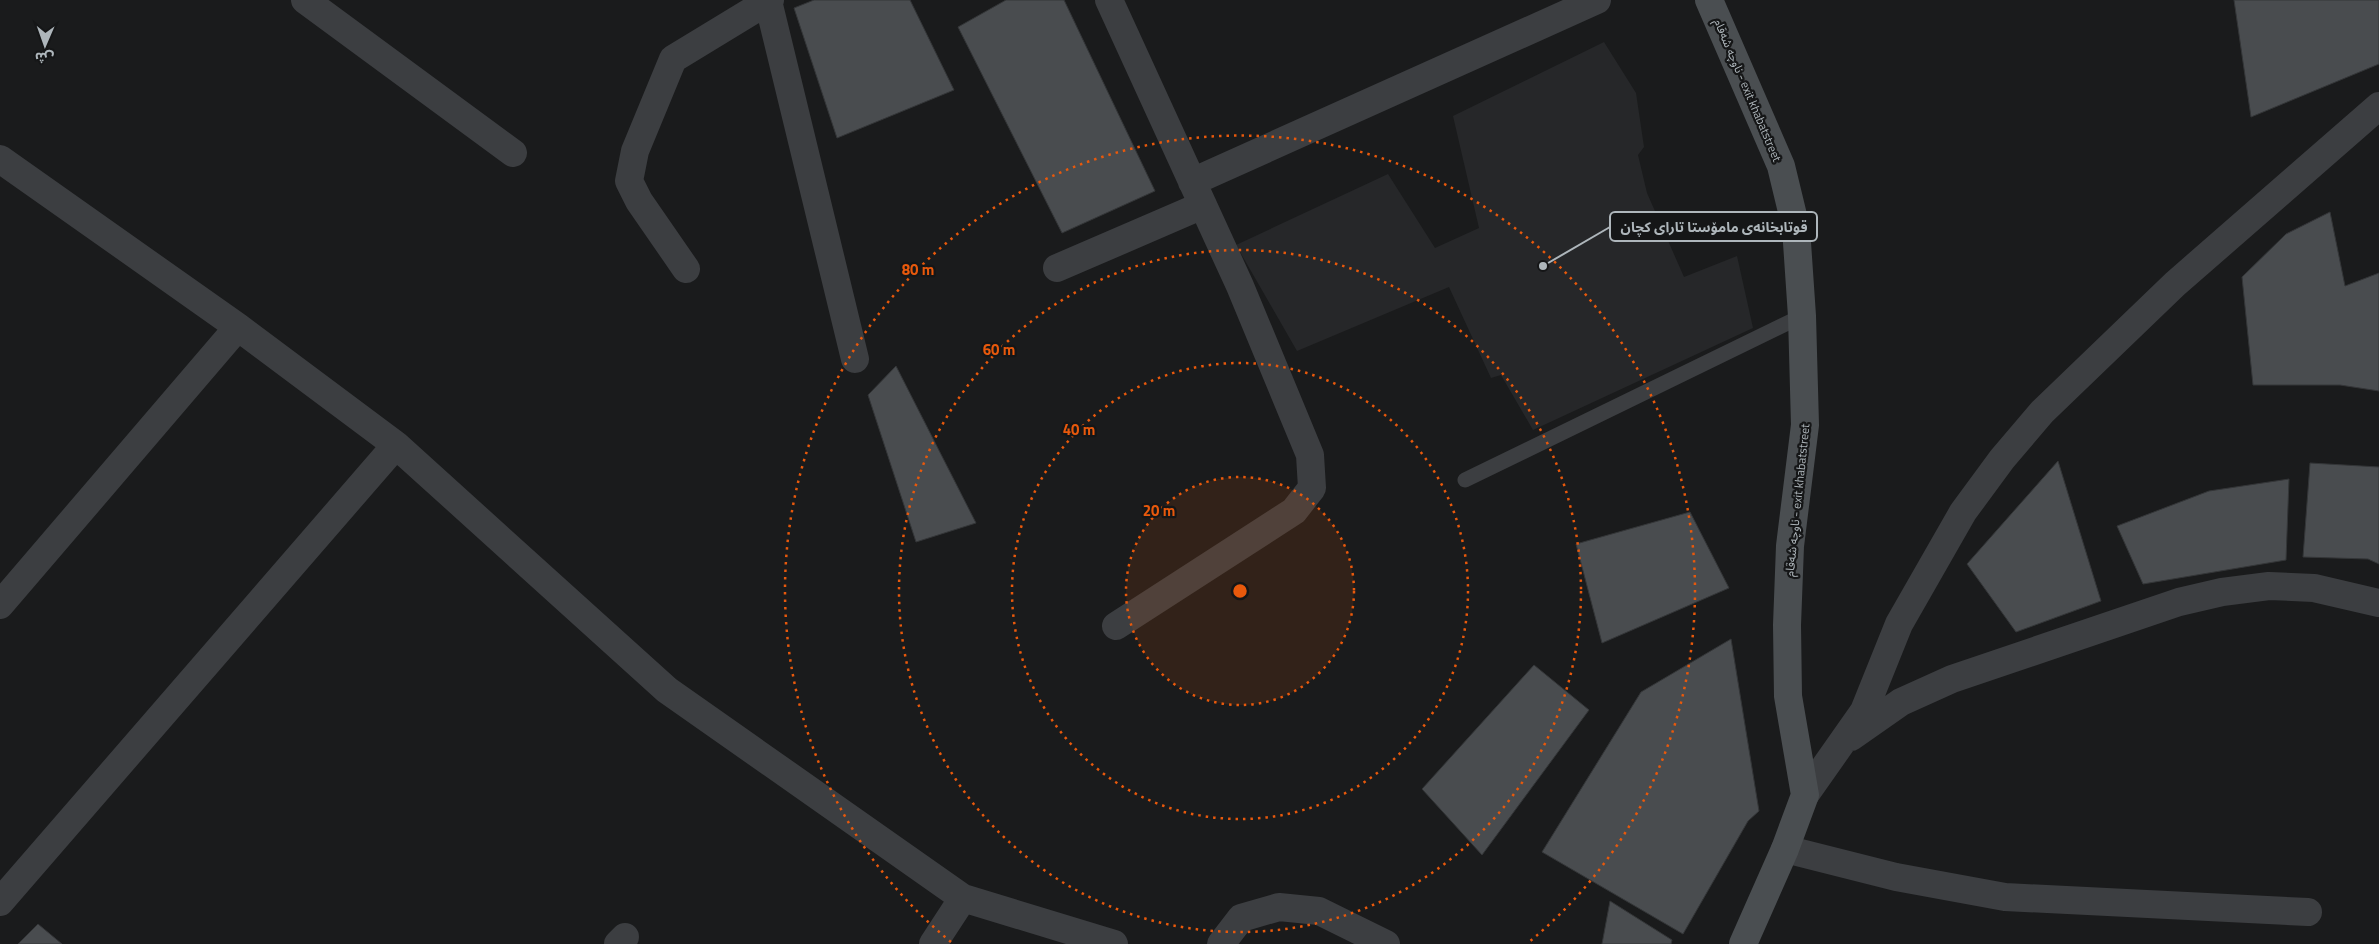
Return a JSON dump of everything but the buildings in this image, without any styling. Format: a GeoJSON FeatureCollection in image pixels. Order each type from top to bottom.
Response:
{"type":"FeatureCollection","features":[{"type":"Feature","properties":{"kind":"street"},"geometry":{"type":"LineString","coordinates":[[305,0],[513,154]]}},
{"type":"Feature","properties":{"kind":"street"},"geometry":{"type":"LineString","coordinates":[[686,269],[628,182],[635,151],[673,58],[769,0],[855,359]]}},
{"type":"Feature","properties":{"kind":"street"},"geometry":{"type":"LineString","coordinates":[[1109,0],[1240,286],[1310,456],[1312,488],[1294,511],[1116,626]]}},
{"type":"Feature","properties":{"kind":"street"},"geometry":{"type":"LineString","coordinates":[[1057,268],[1198,194],[1597,0]]}},
{"type":"Feature","properties":{"kind":"street","name":"ناوچە شەقام - exit khabatstreet"},"geometry":{"type":"LineString","coordinates":[[1709,0],[1781,166],[1796,228],[1802,316],[1805,425],[1790,546],[1787,634],[1788,696],[1805,795]]}},
{"type":"Feature","properties":{"kind":"street"},"geometry":{"type":"LineString","coordinates":[[1743,944],[1785,849],[1805,795],[1864,710],[1899,624],[1963,512],[2002,459],[2042,412],[2175,284],[2378,111]]}},
{"type":"Feature","properties":{"kind":"street"},"geometry":{"type":"LineString","coordinates":[[0,159],[238,327],[396,445],[667,690],[963,898],[1114,944]]}},
{"type":"Feature","properties":{"kind":"street"},"geometry":{"type":"LineString","coordinates":[[0,605],[238,327]]}},
{"type":"Feature","properties":{"kind":"street"},"geometry":{"type":"LineString","coordinates":[[0,902],[396,445]]}},
{"type":"Feature","properties":{"kind":"street"},"geometry":{"type":"LineString","coordinates":[[1840,745],[1901,702],[1952,679],[2179,602],[2222,592],[2269,586],[2314,588],[2379,603]]}},
{"type":"Feature","properties":{"kind":"street"},"geometry":{"type":"LineString","coordinates":[[1785,849],[1896,877],[2006,898],[2308,912]]}},
{"type":"Feature","properties":{"kind":"street"},"geometry":{"type":"LineString","coordinates":[[933,944],[963,898]]}},
{"type":"Feature","properties":{"kind":"street"},"geometry":{"type":"LineString","coordinates":[[1221,944],[1241,918],[1279,907],[1319,911],[1386,944]]}},
{"type":"Feature","properties":{"kind":"lane"},"geometry":{"type":"LineString","coordinates":[[1465,480],[1802,316]]}},
{"type":"Feature","properties":{"kind":"shaded area"},"geometry":{"type":"Polygon","coordinates":[[[1604,42],[1636,93],[1644,147],[1638,155],[1647,193],[1684,277],[1737,256],[1753,328],[1533,430],[1501,375],[1491,378],[1449,287],[1297,351],[1236,245],[1388,174],[1435,248],[1479,228],[1453,116],[1604,42]]]}},
{"type":"Feature","properties":{"kind":"place","name":"قوتابخانەی مامۆستا تارای کچان"},"geometry":{"type":"Point","coordinates":[1543,266]}}]}
